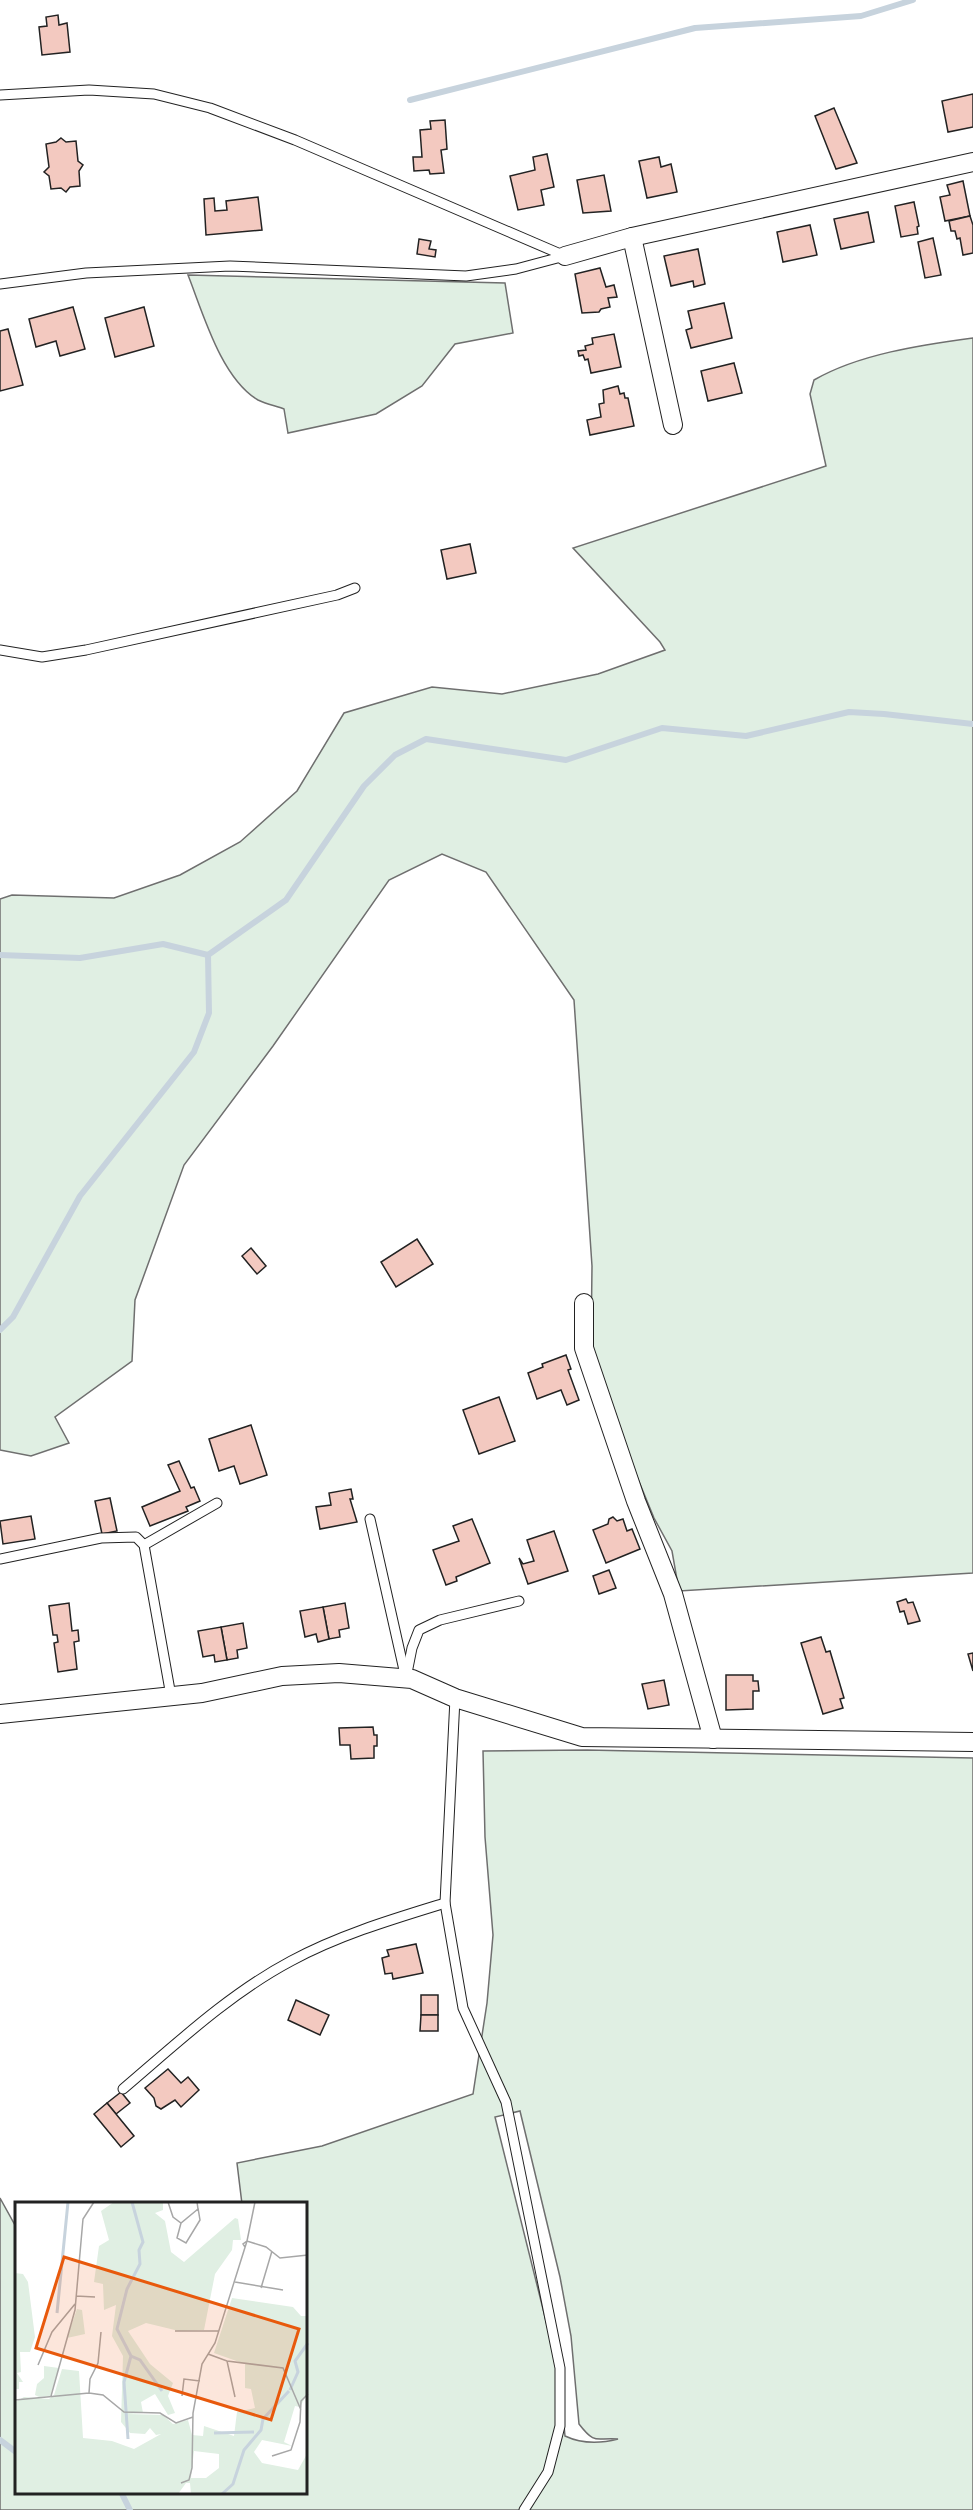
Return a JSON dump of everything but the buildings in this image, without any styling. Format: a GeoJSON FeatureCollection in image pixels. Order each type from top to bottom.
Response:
{"type":"FeatureCollection","features":[{"type":"Feature","properties":{"kind":"street"},"geometry":{"type":"LineString","coordinates":[[565,256],[632,237],[973,162]]}},
{"type":"Feature","properties":{"kind":"street"},"geometry":{"type":"LineString","coordinates":[[632,237],[673,425]]}},
{"type":"Feature","properties":{"kind":"street"},"geometry":{"type":"LineString","coordinates":[[584,1303],[584,1348],[636,1501],[673,1594],[713,1739]]}},
{"type":"Feature","properties":{"kind":"street"},"geometry":{"type":"LineString","coordinates":[[0,1714],[202,1693],[282,1676],[339,1672],[406,1678],[455,1698],[582,1737],[973,1742]]}},
{"type":"Feature","properties":{"kind":"lane"},"geometry":{"type":"LineString","coordinates":[[0,95],[89,90],[154,94],[210,108],[295,140],[565,256]]}},
{"type":"Feature","properties":{"kind":"lane"},"geometry":{"type":"LineString","coordinates":[[0,284],[86,273],[230,266],[466,276],[516,269],[565,256]]}},
{"type":"Feature","properties":{"kind":"lane"},"geometry":{"type":"LineString","coordinates":[[0,650],[42,657],[86,650],[337,595],[355,588]]}},
{"type":"Feature","properties":{"kind":"lane"},"geometry":{"type":"LineString","coordinates":[[144,1545],[217,1503]]}},
{"type":"Feature","properties":{"kind":"lane"},"geometry":{"type":"LineString","coordinates":[[370,1520],[406,1678]]}},
{"type":"Feature","properties":{"kind":"lane"},"geometry":{"type":"LineString","coordinates":[[0,1559],[101,1538],[136,1537],[144,1545],[171,1696]]}},
{"type":"Feature","properties":{"kind":"lane"},"geometry":{"type":"LineString","coordinates":[[406,1678],[412,1648],[419,1630],[440,1620],[519,1601]]}},
{"type":"Feature","properties":{"kind":"lane"},"geometry":{"type":"LineString","coordinates":[[455,1698],[446,1903],[463,2008],[506,2102],[560,2368],[560,2427],[549,2472],[524,2510]]}},
{"type":"Feature","properties":{"kind":"lane"},"geometry":{"type":"LineString","coordinates":[[123,2089],[207,2018],[290,1962],[318,1947],[405,1915],[446,1903]]}},
{"type":"Feature","properties":{"kind":"green space"},"geometry":{"type":"Polygon","coordinates":[[[188,275],[505,283],[513,333],[455,344],[422,386],[376,414],[288,433],[284,409],[258,400],[234,377],[215,344],[188,275]]]}},
{"type":"Feature","properties":{"kind":"green space"},"geometry":{"type":"Polygon","coordinates":[[[973,338],[973,1573],[679,1591],[672,1551],[654,1518],[617,1428],[591,1349],[592,1266],[574,1000],[486,872],[442,854],[389,880],[273,1046],[184,1165],[135,1300],[132,1361],[55,1417],[69,1443],[31,1456],[0,1450],[0,899],[12,895],[114,898],[180,875],[240,842],[297,791],[344,713],[432,687],[502,694],[598,674],[665,650],[573,548],[826,466],[810,394],[814,380],[870,357],[973,338]]]}},
{"type":"Feature","properties":{"kind":"green space"},"geometry":{"type":"Polygon","coordinates":[[[587,1750],[973,1758],[973,2510],[0,2510],[0,2198],[15,2225],[15,2495],[308,2495],[308,2202],[242,2202],[237,2163],[322,2146],[473,2094],[487,2003],[493,1935],[485,1837],[483,1751],[587,1750]],[[520,2111],[495,2117],[559,2373],[565,2436],[578,2441],[591,2442],[618,2439],[593,2438],[579,2424],[571,2336],[560,2277],[520,2111]]]}},
{"type":"Feature","properties":{"kind":"waterway"},"geometry":{"type":"LineString","coordinates":[[410,100],[695,28],[861,16],[913,0]]}},
{"type":"Feature","properties":{"kind":"waterway"},"geometry":{"type":"LineString","coordinates":[[0,1330],[13,1317],[80,1196],[194,1052],[209,1013],[208,955],[286,900],[364,786],[395,755],[426,739],[566,760],[662,728],[746,736],[849,712],[973,724]]}},
{"type":"Feature","properties":{"kind":"waterway"},"geometry":{"type":"LineString","coordinates":[[0,955],[80,958],[163,944],[208,955]]}},
{"type":"Feature","properties":{"kind":"waterway"},"geometry":{"type":"LineString","coordinates":[[0,2440],[15,2451]]}},
{"type":"Feature","properties":{"kind":"waterway"},"geometry":{"type":"LineString","coordinates":[[122,2495],[130,2510]]}}]}
